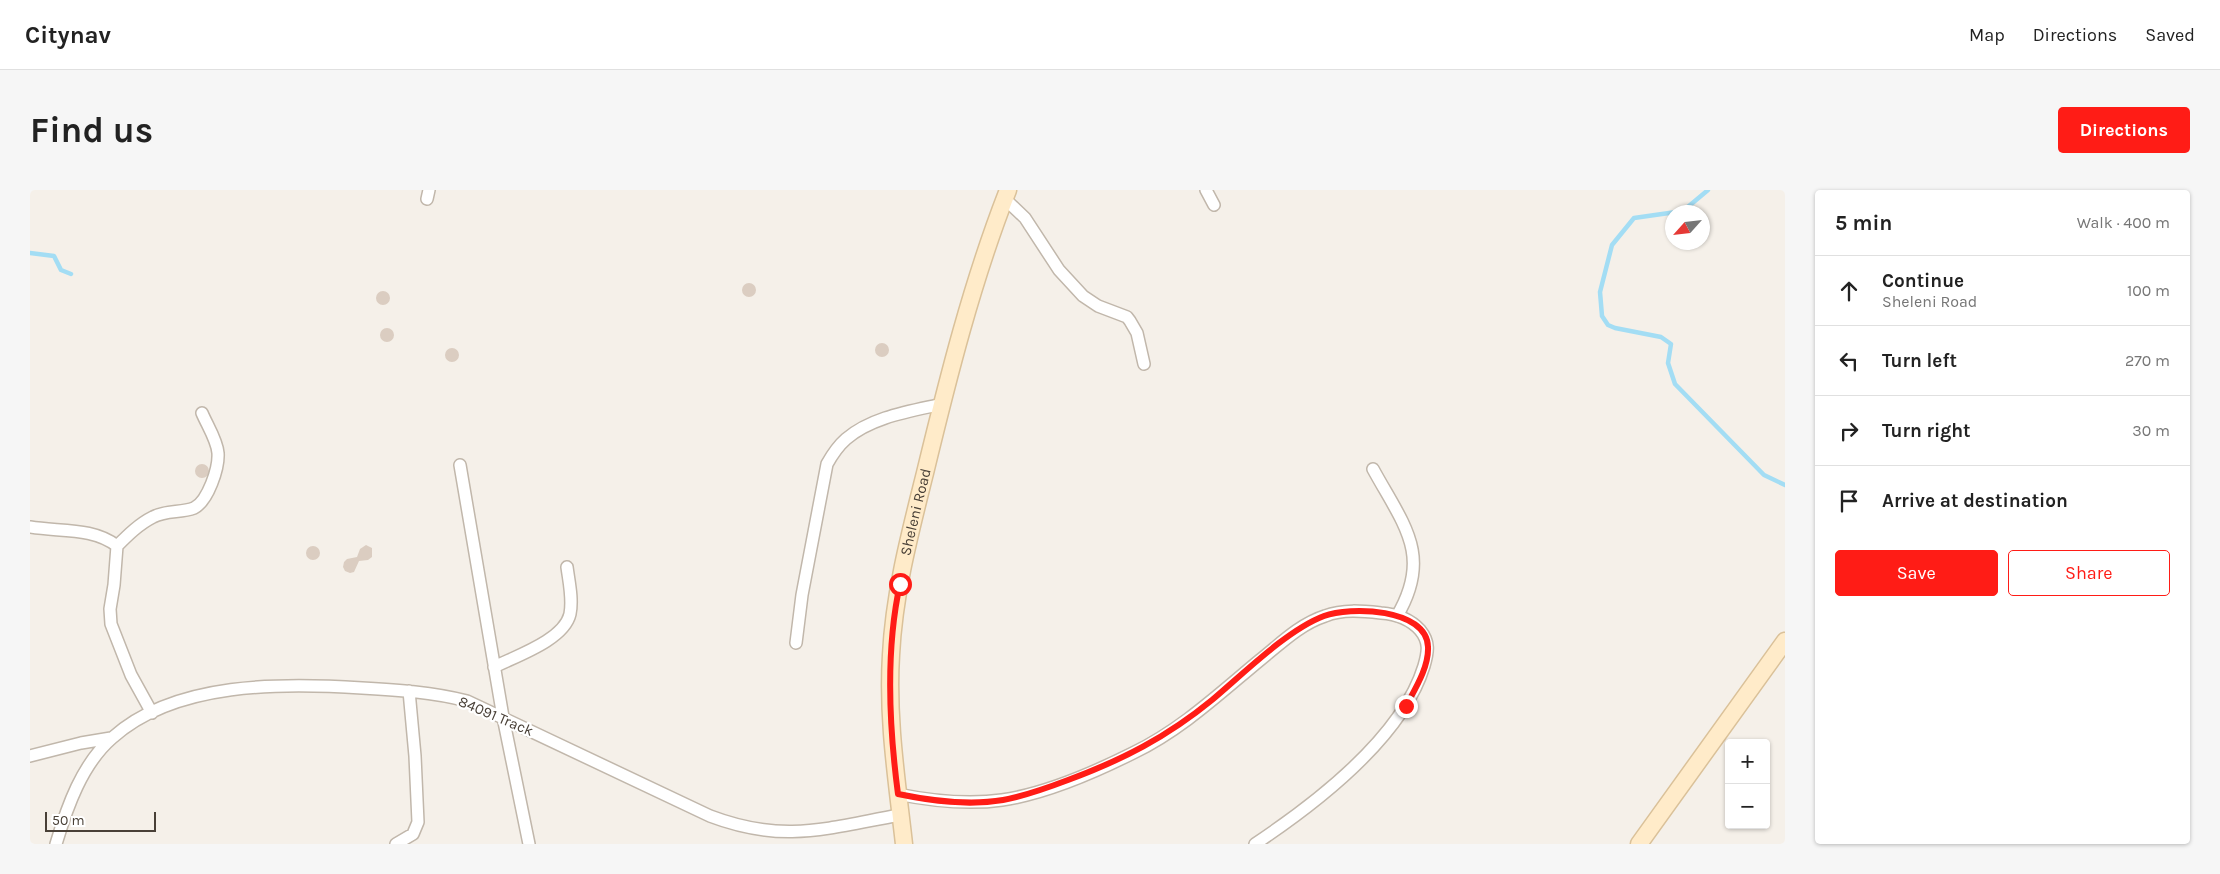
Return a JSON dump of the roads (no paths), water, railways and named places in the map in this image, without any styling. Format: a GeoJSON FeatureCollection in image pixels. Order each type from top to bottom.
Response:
{"type":"FeatureCollection","features":[{"type":"Feature","properties":{"kind":"street"},"geometry":{"type":"LineString","coordinates":[[1206,190],[1214,205]]}},
{"type":"Feature","properties":{"kind":"street"},"geometry":{"type":"LineString","coordinates":[[1007,195],[1059,270],[1083,296],[1098,306],[1127,317],[1137,333],[1144,364]]}},
{"type":"Feature","properties":{"kind":"street","name":"Sheleni Road"},"geometry":{"type":"LineString","coordinates":[[904,844],[892,738],[890,677],[895,605],[942,404],[974,289],[1007,195]]}},
{"type":"Feature","properties":{"kind":"street"},"geometry":{"type":"LineString","coordinates":[[796,643],[802,595],[827,464],[834,452],[846,439],[876,422],[910,411],[942,404]]}},
{"type":"Feature","properties":{"kind":"street"},"geometry":{"type":"LineString","coordinates":[[152,713],[132,674],[111,624],[110,609],[117,546],[136,528],[153,516],[189,510],[206,498],[210,489],[218,453],[202,413]]}},
{"type":"Feature","properties":{"kind":"street"},"geometry":{"type":"LineString","coordinates":[[460,466],[503,717],[529,844]]}},
{"type":"Feature","properties":{"kind":"street"},"geometry":{"type":"LineString","coordinates":[[1373,469],[1398,515],[1414,552],[1413,580],[1408,597],[1397,616]]}},
{"type":"Feature","properties":{"kind":"street"},"geometry":{"type":"LineString","coordinates":[[30,527],[86,532],[103,537],[117,546]]}},
{"type":"Feature","properties":{"kind":"street"},"geometry":{"type":"LineString","coordinates":[[494,667],[549,639],[563,629],[570,613],[571,598],[567,567]]}},
{"type":"Feature","properties":{"kind":"street"},"geometry":{"type":"LineString","coordinates":[[898,794],[922,799],[968,803],[1003,800],[1043,789],[1134,753],[1168,734],[1310,622],[1342,611],[1360,610],[1397,616],[1417,627],[1426,637],[1428,646],[1421,676],[1406,706],[1379,740],[1325,792],[1299,814],[1255,844]]}},
{"type":"Feature","properties":{"kind":"street"},"geometry":{"type":"LineString","coordinates":[[1639,844],[1785,641]]}},
{"type":"Feature","properties":{"kind":"street","name":"84091 Track"},"geometry":{"type":"LineString","coordinates":[[56,844],[85,771],[111,738],[135,721],[152,713],[218,691],[262,685],[338,686],[409,691],[444,695],[467,701],[710,816],[728,823],[758,830],[802,833],[900,815]]}},
{"type":"Feature","properties":{"kind":"street"},"geometry":{"type":"LineString","coordinates":[[396,844],[413,834],[418,822],[415,756],[409,691]]}},
{"type":"Feature","properties":{"kind":"street"},"geometry":{"type":"LineString","coordinates":[[30,756],[81,743],[111,738]]}},
{"type":"Feature","properties":{"kind":"waterway"},"geometry":{"type":"LineString","coordinates":[[1708,190],[1683,211],[1634,218],[1612,245],[1600,292],[1602,316],[1608,325],[1615,328],[1661,337],[1671,344],[1668,363],[1675,384],[1764,475],[1785,485]]}},
{"type":"Feature","properties":{"kind":"waterway"},"geometry":{"type":"LineString","coordinates":[[30,253],[54,256],[61,270],[71,274]]}}]}
